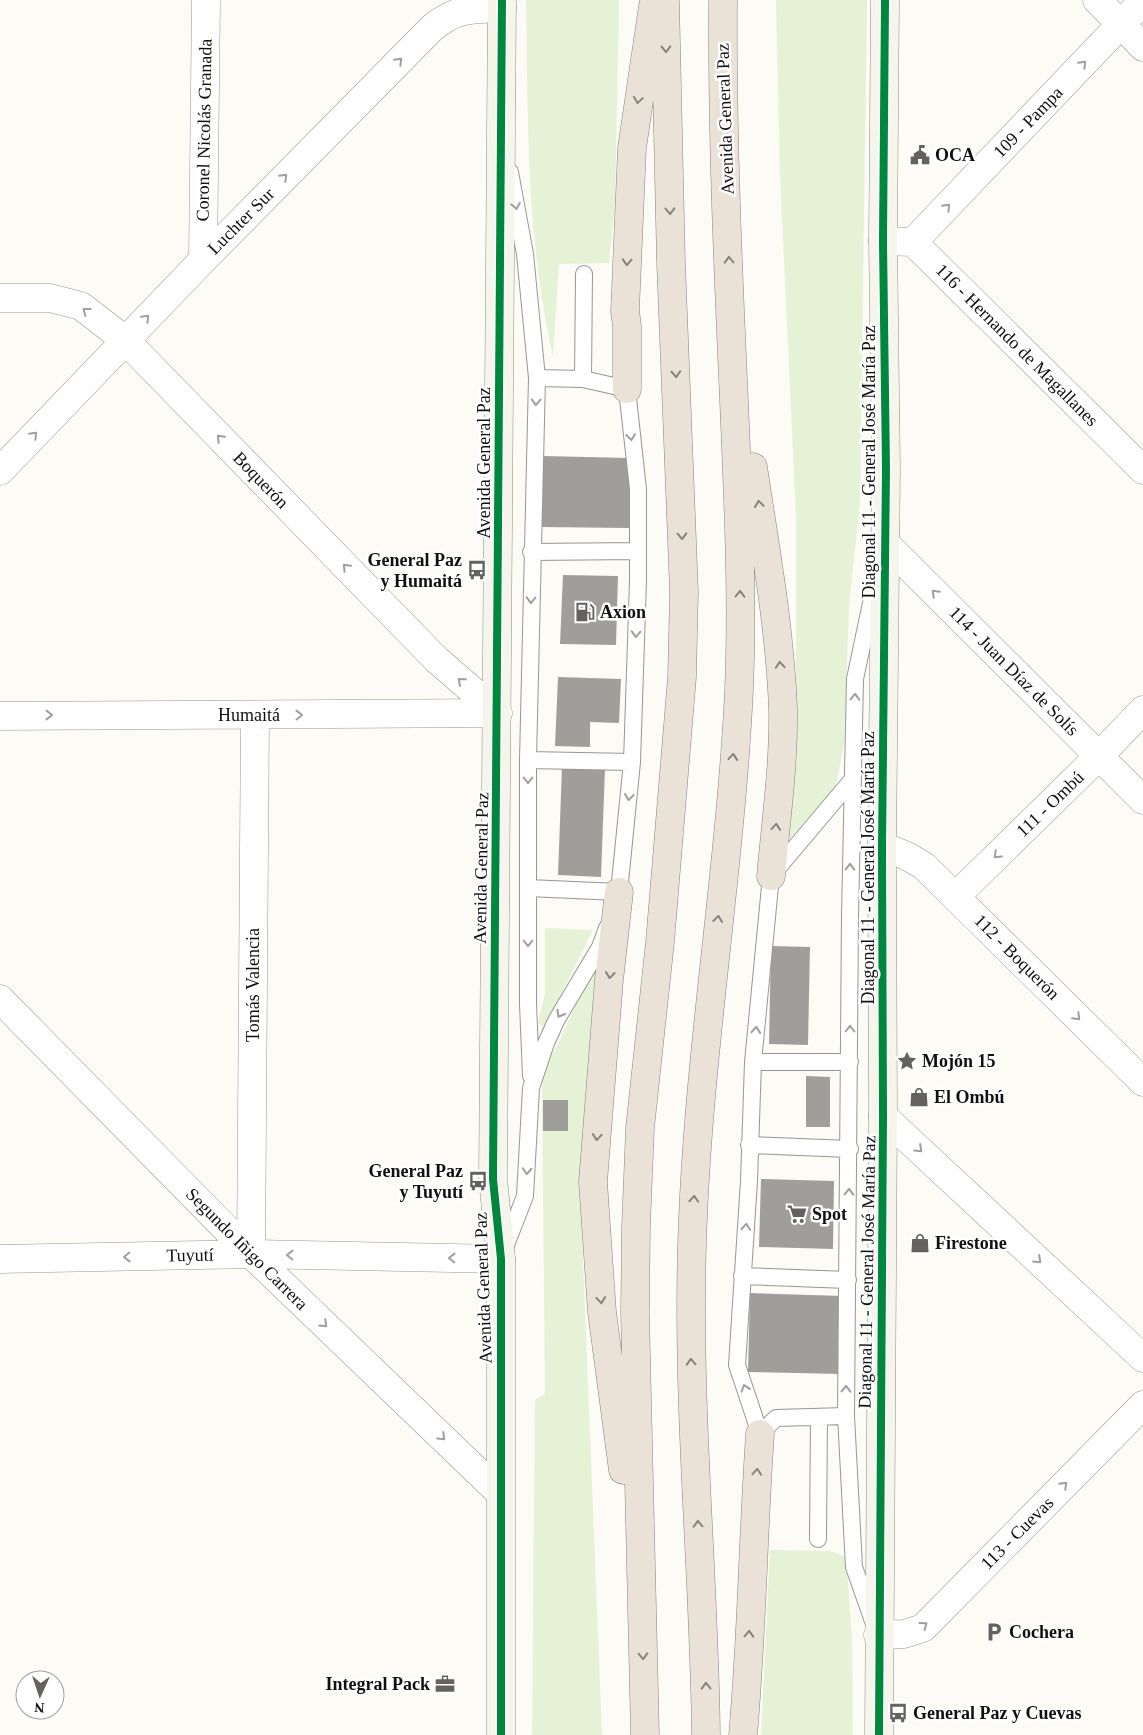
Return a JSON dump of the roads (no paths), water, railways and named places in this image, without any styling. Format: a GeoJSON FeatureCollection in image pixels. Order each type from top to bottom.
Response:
{"type":"FeatureCollection","features":[{"type":"Feature","properties":{"kind":"highway"},"geometry":{"type":"LineString","coordinates":[[627,389],[627,326],[625,311],[632,148],[654,0]]}},
{"type":"Feature","properties":{"kind":"highway"},"geometry":{"type":"LineString","coordinates":[[645,1735],[635,1313],[636,1226],[640,1128],[660,942],[682,676],[684,601],[671,263],[665,0]]}},
{"type":"Feature","properties":{"kind":"highway","name":"Avenida General Paz"},"geometry":{"type":"LineString","coordinates":[[706,1735],[705,1665],[691,1348],[692,1245],[698,1128],[739,689],[740,523],[730,308],[723,0]]}},
{"type":"Feature","properties":{"kind":"highway"},"geometry":{"type":"LineString","coordinates":[[730,308],[778,642],[783,710],[782,760],[771,876]]}},
{"type":"Feature","properties":{"kind":"highway"},"geometry":{"type":"LineString","coordinates":[[619,892],[609,980],[593,1182],[602,1312],[642,1608]]}},
{"type":"Feature","properties":{"kind":"highway"},"geometry":{"type":"LineString","coordinates":[[742,1735],[748,1683],[753,1525],[760,1434]]}},
{"type":"Feature","properties":{"kind":"street","name":"Coronel Nicolás Granada"},"geometry":{"type":"LineString","coordinates":[[203,260],[206,0]]}},
{"type":"Feature","properties":{"kind":"street","name":"Diagonal 11 - General José María Paz"},"geometry":{"type":"LineString","coordinates":[[879,1735],[878,1635],[883,1116],[883,241],[885,0]]}},
{"type":"Feature","properties":{"kind":"street"},"geometry":{"type":"LineString","coordinates":[[1097,0],[1143,47]]}},
{"type":"Feature","properties":{"kind":"street","name":"109 - Pampa"},"geometry":{"type":"LineString","coordinates":[[913,242],[1143,2]]}},
{"type":"Feature","properties":{"kind":"street","name":"Luchter Sur"},"geometry":{"type":"LineString","coordinates":[[0,471],[203,260],[432,28],[446,16],[463,10],[502,4]]}},
{"type":"Feature","properties":{"kind":"street","name":"Avenida General Paz"},"geometry":{"type":"LineString","coordinates":[[501,1735],[501,1259],[493,1180],[502,4]]}},
{"type":"Feature","properties":{"kind":"street"},"geometry":{"type":"LineString","coordinates":[[883,241],[913,242]]}},
{"type":"Feature","properties":{"kind":"street","name":"116 - Hernando de Magallanes"},"geometry":{"type":"LineString","coordinates":[[913,242],[1143,470]]}},
{"type":"Feature","properties":{"kind":"street","name":"Boquerón"},"geometry":{"type":"LineString","coordinates":[[0,298],[50,298],[81,306],[125,340],[436,659],[498,713]]}},
{"type":"Feature","properties":{"kind":"street","name":"114 - Juan Díaz de Solís"},"geometry":{"type":"LineString","coordinates":[[884,542],[1143,800]]}},
{"type":"Feature","properties":{"kind":"street","name":"111 - Ombú"},"geometry":{"type":"LineString","coordinates":[[956,896],[1099,756],[1143,710]]}},
{"type":"Feature","properties":{"kind":"street","name":"Humaitá"},"geometry":{"type":"LineString","coordinates":[[0,716],[498,713]]}},
{"type":"Feature","properties":{"kind":"street","name":"Tomás Valencia"},"geometry":{"type":"LineString","coordinates":[[251,1254],[255,715]]}},
{"type":"Feature","properties":{"kind":"street","name":"112 - Boquerón"},"geometry":{"type":"LineString","coordinates":[[882,846],[907,856],[924,866],[1143,1082]]}},
{"type":"Feature","properties":{"kind":"street","name":"Segundo Iñigo Carrera"},"geometry":{"type":"LineString","coordinates":[[0,999],[251,1254],[500,1493]]}},
{"type":"Feature","properties":{"kind":"street"},"geometry":{"type":"LineString","coordinates":[[883,1116],[1143,1358]]}},
{"type":"Feature","properties":{"kind":"street","name":"Tuyutí"},"geometry":{"type":"LineString","coordinates":[[0,1259],[251,1254],[501,1259]]}},
{"type":"Feature","properties":{"kind":"street","name":"113 - Cuevas"},"geometry":{"type":"LineString","coordinates":[[878,1635],[904,1634],[923,1628],[1143,1405]]}},
{"type":"Feature","properties":{"kind":"lane"},"geometry":{"type":"LineString","coordinates":[[501,1259],[525,1196],[531,1088],[528,1004],[528,760],[537,378],[525,254],[502,124]]}},
{"type":"Feature","properties":{"kind":"lane"},"geometry":{"type":"LineString","coordinates":[[583,380],[584,274]]}},
{"type":"Feature","properties":{"kind":"lane"},"geometry":{"type":"LineString","coordinates":[[531,1088],[546,1043],[557,1019],[600,947],[619,892],[632,762],[638,580],[638,489],[627,389],[583,380],[537,378]]}},
{"type":"Feature","properties":{"kind":"lane"},"geometry":{"type":"LineString","coordinates":[[878,1635],[854,1567],[846,1416],[852,780],[855,679],[884,542]]}},
{"type":"Feature","properties":{"kind":"lane"},"geometry":{"type":"LineString","coordinates":[[532,552],[637,551]]}},
{"type":"Feature","properties":{"kind":"lane"},"geometry":{"type":"LineString","coordinates":[[528,760],[632,762]]}},
{"type":"Feature","properties":{"kind":"lane"},"geometry":{"type":"LineString","coordinates":[[846,1416],[776,1418],[760,1434],[737,1366],[753,1062],[771,876],[852,780]]}},
{"type":"Feature","properties":{"kind":"lane"},"geometry":{"type":"LineString","coordinates":[[528,888],[619,892]]}},
{"type":"Feature","properties":{"kind":"lane"},"geometry":{"type":"LineString","coordinates":[[753,1062],[850,1062]]}},
{"type":"Feature","properties":{"kind":"lane"},"geometry":{"type":"LineString","coordinates":[[749,1145],[850,1149]]}},
{"type":"Feature","properties":{"kind":"lane"},"geometry":{"type":"LineString","coordinates":[[742,1276],[848,1280]]}},
{"type":"Feature","properties":{"kind":"lane"},"geometry":{"type":"LineString","coordinates":[[818,1539],[819,1416]]}},
{"type":"Feature","properties":{"kind":"place","name":"OCA"},"geometry":{"type":"Point","coordinates":[920,155]}},
{"type":"Feature","properties":{"kind":"place","name":"General Paz y Humaitá"},"geometry":{"type":"Point","coordinates":[477,570]}},
{"type":"Feature","properties":{"kind":"place","name":"Axion"},"geometry":{"type":"Point","coordinates":[585,612]}},
{"type":"Feature","properties":{"kind":"place","name":"Mojón 15"},"geometry":{"type":"Point","coordinates":[907,1061]}},
{"type":"Feature","properties":{"kind":"place","name":"El Ombú"},"geometry":{"type":"Point","coordinates":[919,1097]}},
{"type":"Feature","properties":{"kind":"place","name":"General Paz y Tuyutí"},"geometry":{"type":"Point","coordinates":[478,1181]}},
{"type":"Feature","properties":{"kind":"place","name":"Spot"},"geometry":{"type":"Point","coordinates":[797,1214]}},
{"type":"Feature","properties":{"kind":"place","name":"Firestone"},"geometry":{"type":"Point","coordinates":[920,1243]}},
{"type":"Feature","properties":{"kind":"place","name":"Cochera"},"geometry":{"type":"Point","coordinates":[994,1632]}},
{"type":"Feature","properties":{"kind":"place","name":"Integral Pack"},"geometry":{"type":"Point","coordinates":[445,1684]}},
{"type":"Feature","properties":{"kind":"place","name":"General Paz y Cuevas"},"geometry":{"type":"Point","coordinates":[898,1713]}}]}
